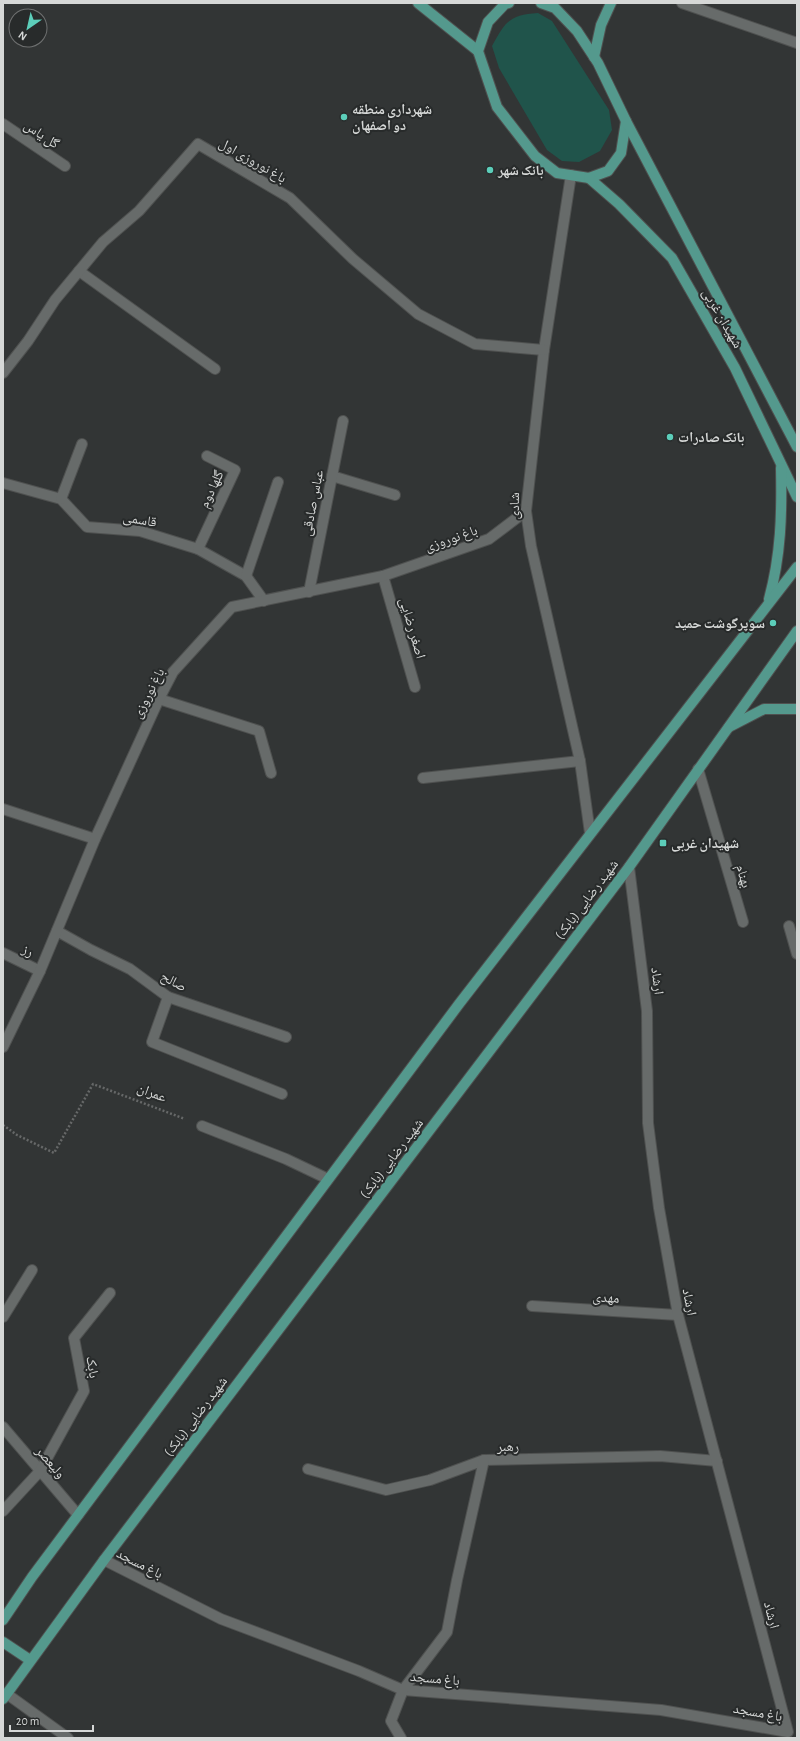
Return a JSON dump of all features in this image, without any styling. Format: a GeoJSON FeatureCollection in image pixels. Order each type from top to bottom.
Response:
{"type":"FeatureCollection","features":[{"type":"Feature","properties":{"kind":"main road"},"geometry":{"type":"LineString","coordinates":[[418,3],[478,51],[497,107],[535,156],[557,173],[589,178],[608,171],[621,153],[626,121]]}},
{"type":"Feature","properties":{"kind":"main road"},"geometry":{"type":"LineString","coordinates":[[478,51],[488,22],[506,3]]}},
{"type":"Feature","properties":{"kind":"main road","name":"شهیدان غربی"},"geometry":{"type":"LineString","coordinates":[[541,3],[555,8],[577,31],[594,57],[797,447]]}},
{"type":"Feature","properties":{"kind":"main road"},"geometry":{"type":"LineString","coordinates":[[594,57],[601,25],[611,3]]}},
{"type":"Feature","properties":{"kind":"main road","name":"شهیدان غربی"},"geometry":{"type":"LineString","coordinates":[[589,178],[619,204],[672,258],[735,368],[797,497]]}},
{"type":"Feature","properties":{"kind":"main road"},"geometry":{"type":"LineString","coordinates":[[785,425],[797,430]]}},
{"type":"Feature","properties":{"kind":"main road"},"geometry":{"type":"LineString","coordinates":[[768,605],[779,552],[782,511],[781,464]]}},
{"type":"Feature","properties":{"kind":"main road"},"geometry":{"type":"LineString","coordinates":[[3,1620],[32,1577],[459,1004],[797,567]]}},
{"type":"Feature","properties":{"kind":"main road","name":"شهید رضایی (بابک)"},"geometry":{"type":"LineString","coordinates":[[5,1696],[104,1560],[629,867],[797,631]]}},
{"type":"Feature","properties":{"kind":"main road"},"geometry":{"type":"LineString","coordinates":[[727,728],[764,709],[797,709]]}},
{"type":"Feature","properties":{"kind":"main road"},"geometry":{"type":"LineString","coordinates":[[3,1642],[30,1660]]}},
{"type":"Feature","properties":{"kind":"street"},"geometry":{"type":"LineString","coordinates":[[682,3],[797,42]]}},
{"type":"Feature","properties":{"kind":"street","name":"گل یاس"},"geometry":{"type":"LineString","coordinates":[[3,124],[66,166]]}},
{"type":"Feature","properties":{"kind":"street","name":"باغ نوروزی اول"},"geometry":{"type":"LineString","coordinates":[[3,373],[28,341],[55,300],[102,242],[139,211],[198,144],[290,198],[353,259],[418,314],[475,344],[544,350]]}},
{"type":"Feature","properties":{"kind":"street","name":"شادی"},"geometry":{"type":"LineString","coordinates":[[571,175],[544,350],[526,511],[532,546],[580,761],[590,833]]}},
{"type":"Feature","properties":{"kind":"street"},"geometry":{"type":"LineString","coordinates":[[79,271],[215,369]]}},
{"type":"Feature","properties":{"kind":"street","name":"عباس صادقی"},"geometry":{"type":"LineString","coordinates":[[309,592],[343,421]]}},
{"type":"Feature","properties":{"kind":"street"},"geometry":{"type":"LineString","coordinates":[[3,482],[61,499],[82,444]]}},
{"type":"Feature","properties":{"kind":"street","name":"گلها دوم"},"geometry":{"type":"LineString","coordinates":[[198,548],[235,470],[207,456]]}},
{"type":"Feature","properties":{"kind":"street"},"geometry":{"type":"LineString","coordinates":[[332,476],[395,495]]}},
{"type":"Feature","properties":{"kind":"street"},"geometry":{"type":"LineString","coordinates":[[246,576],[278,482]]}},
{"type":"Feature","properties":{"kind":"street","name":"قاسمی"},"geometry":{"type":"LineString","coordinates":[[61,499],[87,527],[140,531],[198,548],[246,576],[264,601]]}},
{"type":"Feature","properties":{"kind":"street","name":"باغ نوروزی"},"geometry":{"type":"LineString","coordinates":[[3,1048],[40,971],[95,839],[159,699],[173,672],[232,607],[383,576],[489,539],[526,511]]}},
{"type":"Feature","properties":{"kind":"street","name":"اصغر رضایی"},"geometry":{"type":"LineString","coordinates":[[383,576],[415,687]]}},
{"type":"Feature","properties":{"kind":"street"},"geometry":{"type":"LineString","coordinates":[[159,699],[260,731],[271,773]]}},
{"type":"Feature","properties":{"kind":"street"},"geometry":{"type":"LineString","coordinates":[[423,778],[580,761]]}},
{"type":"Feature","properties":{"kind":"street","name":"بهنام"},"geometry":{"type":"LineString","coordinates":[[698,769],[743,922]]}},
{"type":"Feature","properties":{"kind":"street"},"geometry":{"type":"LineString","coordinates":[[3,809],[95,839]]}},
{"type":"Feature","properties":{"kind":"street","name":"ارشاد"},"geometry":{"type":"LineString","coordinates":[[629,867],[647,1011],[648,1123],[659,1208],[678,1315],[788,1732]]}},
{"type":"Feature","properties":{"kind":"street"},"geometry":{"type":"LineString","coordinates":[[789,926],[797,954]]}},
{"type":"Feature","properties":{"kind":"street","name":"صالح"},"geometry":{"type":"LineString","coordinates":[[57,931],[130,969],[168,997],[286,1036]]}},
{"type":"Feature","properties":{"kind":"street","name":"رز"},"geometry":{"type":"LineString","coordinates":[[3,953],[40,971]]}},
{"type":"Feature","properties":{"kind":"street"},"geometry":{"type":"LineString","coordinates":[[168,997],[152,1042],[282,1094]]}},
{"type":"Feature","properties":{"kind":"street"},"geometry":{"type":"LineString","coordinates":[[202,1126],[286,1159],[328,1179]]}},
{"type":"Feature","properties":{"kind":"street"},"geometry":{"type":"LineString","coordinates":[[3,1317],[32,1270]]}},
{"type":"Feature","properties":{"kind":"street","name":"بابک"},"geometry":{"type":"LineString","coordinates":[[3,1510],[40,1471],[84,1391],[74,1338],[110,1293]]}},
{"type":"Feature","properties":{"kind":"street","name":"مهدی"},"geometry":{"type":"LineString","coordinates":[[532,1306],[678,1315]]}},
{"type":"Feature","properties":{"kind":"street","name":"ولیعصر"},"geometry":{"type":"LineString","coordinates":[[3,1427],[78,1515]]}},
{"type":"Feature","properties":{"kind":"street","name":"رهبر"},"geometry":{"type":"LineString","coordinates":[[308,1469],[386,1490],[430,1480],[484,1460],[660,1456],[716,1461]]}},
{"type":"Feature","properties":{"kind":"street"},"geometry":{"type":"LineString","coordinates":[[401,1738],[391,1721],[403,1690],[448,1632],[457,1580],[484,1460]]}},
{"type":"Feature","properties":{"kind":"street","name":"باغ مسجد"},"geometry":{"type":"LineString","coordinates":[[104,1560],[221,1619],[359,1671],[403,1690],[661,1710],[788,1732]]}},
{"type":"Feature","properties":{"kind":"street"},"geometry":{"type":"LineString","coordinates":[[5,1696],[68,1738]]}},
{"type":"Feature","properties":{"kind":"path","name":"عمران"},"geometry":{"type":"LineString","coordinates":[[3,1125],[54,1153],[93,1084],[202,1126]]}},
{"type":"Feature","properties":{"kind":"green space"},"geometry":{"type":"Polygon","coordinates":[[[538,13],[552,21],[609,110],[612,130],[600,151],[579,162],[562,161],[547,150],[499,68],[492,46],[509,21],[520,16],[538,13]]]}},
{"type":"Feature","properties":{"kind":"place","name":"شهرداری منطقه دو اصفهان"},"geometry":{"type":"Point","coordinates":[344,117]}},
{"type":"Feature","properties":{"kind":"place","name":"بانک شهر"},"geometry":{"type":"Point","coordinates":[490,170]}},
{"type":"Feature","properties":{"kind":"place","name":"بانک صادرات"},"geometry":{"type":"Point","coordinates":[670,437]}},
{"type":"Feature","properties":{"kind":"place","name":"سوپرگوشت حمید"},"geometry":{"type":"Point","coordinates":[773,623]}},
{"type":"Feature","properties":{"kind":"place","name":"شهیدان غربی"},"geometry":{"type":"Point","coordinates":[663,843]}}]}
